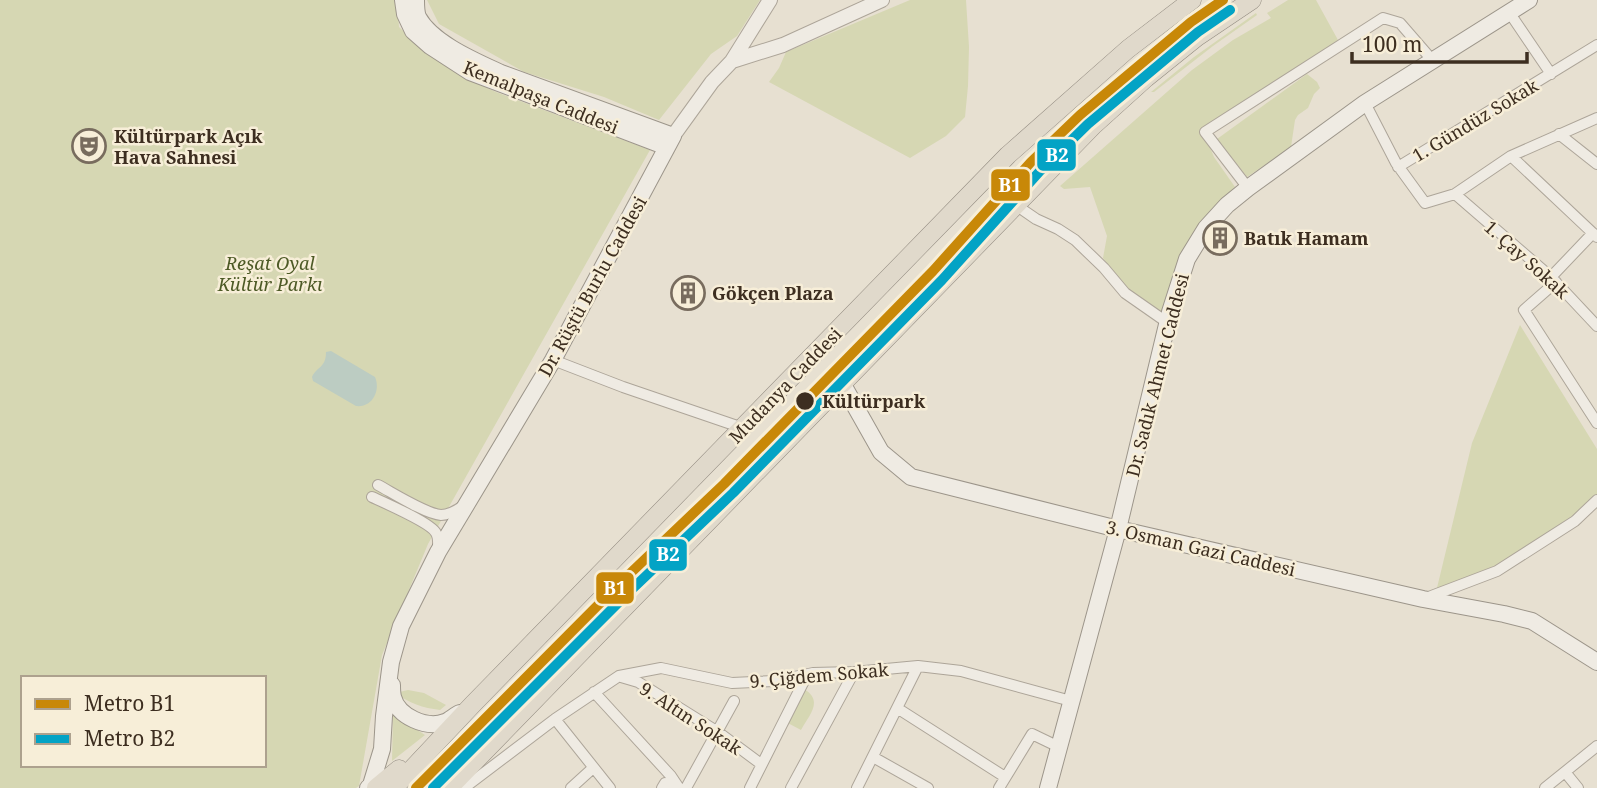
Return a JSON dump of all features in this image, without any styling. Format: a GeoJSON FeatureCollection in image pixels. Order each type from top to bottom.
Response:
{"type":"FeatureCollection","features":[{"type":"Feature","properties":{"kind":"highway","name":"Mudanya Caddesi"},"geometry":{"type":"LineString","coordinates":[[394,788],[1008,156],[1128,49],[1192,0]]}},
{"type":"Feature","properties":{"kind":"highway"},"geometry":{"type":"LineString","coordinates":[[449,788],[1094,125],[1197,37],[1252,0]]}},
{"type":"Feature","properties":{"kind":"highway"},"geometry":{"type":"LineString","coordinates":[[464,788],[560,674]]}},
{"type":"Feature","properties":{"kind":"highway"},"geometry":{"type":"LineString","coordinates":[[376,788],[473,704]]}},
{"type":"Feature","properties":{"kind":"main road","name":"Kemalpaşa Caddesi"},"geometry":{"type":"LineString","coordinates":[[403,0],[405,14],[413,31],[430,46],[470,72],[670,141]]}},
{"type":"Feature","properties":{"kind":"main road","name":"Kemalpaşa Caddesi"},"geometry":{"type":"LineString","coordinates":[[416,0],[417,15],[432,33],[478,62],[670,141]]}},
{"type":"Feature","properties":{"kind":"main road","name":"Dr. Sadık Ahmet Caddesi"},"geometry":{"type":"LineString","coordinates":[[1048,788],[1187,258],[1206,228],[1227,205],[1248,188],[1365,103],[1520,4]]}},
{"type":"Feature","properties":{"kind":"main road","name":"Dr. Rüştü Burlu Caddesi"},"geometry":{"type":"LineString","coordinates":[[391,662],[401,626],[438,551],[553,359],[670,141]]}},
{"type":"Feature","properties":{"kind":"main road","name":"3. Osman Gazi Caddesi"},"geometry":{"type":"LineString","coordinates":[[842,383],[881,452],[911,477],[1118,529],[1423,599],[1532,621],[1597,662]]}},
{"type":"Feature","properties":{"kind":"main road"},"geometry":{"type":"LineString","coordinates":[[391,662],[393,697],[400,710],[410,717],[425,724],[444,722],[473,704]]}},
{"type":"Feature","properties":{"kind":"main road"},"geometry":{"type":"LineString","coordinates":[[368,788],[382,749],[391,662]]}},
{"type":"Feature","properties":{"kind":"street","name":"Dr. Rüştü Burlu Caddesi"},"geometry":{"type":"LineString","coordinates":[[670,141],[712,82],[732,61],[770,0]]}},
{"type":"Feature","properties":{"kind":"street"},"geometry":{"type":"LineString","coordinates":[[732,61],[783,45],[881,0]]}},
{"type":"Feature","properties":{"kind":"street","name":"1. Gündüz Sokak"},"geometry":{"type":"LineString","coordinates":[[1520,4],[1551,74]]}},
{"type":"Feature","properties":{"kind":"street"},"geometry":{"type":"LineString","coordinates":[[1248,188],[1205,132],[1383,18],[1400,23],[1433,61]]}},
{"type":"Feature","properties":{"kind":"street","name":"1. Gündüz Sokak"},"geometry":{"type":"LineString","coordinates":[[1398,167],[1597,45]]}},
{"type":"Feature","properties":{"kind":"street"},"geometry":{"type":"LineString","coordinates":[[1365,103],[1398,167],[1425,203],[1455,194],[1511,156],[1597,118]]}},
{"type":"Feature","properties":{"kind":"street"},"geometry":{"type":"LineString","coordinates":[[1559,134],[1597,164]]}},
{"type":"Feature","properties":{"kind":"street"},"geometry":{"type":"LineString","coordinates":[[1511,156],[1595,235],[1524,310],[1597,423]]}},
{"type":"Feature","properties":{"kind":"street","name":"1. Çay Sokak"},"geometry":{"type":"LineString","coordinates":[[1455,194],[1553,279],[1597,326]]}},
{"type":"Feature","properties":{"kind":"street"},"geometry":{"type":"LineString","coordinates":[[1017,206],[1074,240],[1104,268],[1125,293],[1168,323]]}},
{"type":"Feature","properties":{"kind":"street"},"geometry":{"type":"LineString","coordinates":[[553,359],[623,387],[743,428]]}},
{"type":"Feature","properties":{"kind":"street"},"geometry":{"type":"LineString","coordinates":[[378,485],[433,513],[444,515],[456,511],[468,502]]}},
{"type":"Feature","properties":{"kind":"street"},"geometry":{"type":"LineString","coordinates":[[372,497],[435,530],[438,551]]}},
{"type":"Feature","properties":{"kind":"street"},"geometry":{"type":"LineString","coordinates":[[1423,599],[1497,571],[1575,520],[1597,500]]}},
{"type":"Feature","properties":{"kind":"street"},"geometry":{"type":"LineString","coordinates":[[857,788],[918,666]]}},
{"type":"Feature","properties":{"kind":"street","name":"9. Çiğdem Sokak"},"geometry":{"type":"LineString","coordinates":[[464,788],[555,719],[619,676],[661,668],[732,682],[775,681],[807,674],[918,666],[961,671],[1071,701]]}},
{"type":"Feature","properties":{"kind":"street"},"geometry":{"type":"LineString","coordinates":[[791,788],[854,672]]}},
{"type":"Feature","properties":{"kind":"street","name":"9. Altın Sokak"},"geometry":{"type":"LineString","coordinates":[[750,788],[807,674]]}},
{"type":"Feature","properties":{"kind":"street","name":"9. Altın Sokak"},"geometry":{"type":"LineString","coordinates":[[619,676],[638,682],[718,732],[761,764]]}},
{"type":"Feature","properties":{"kind":"street"},"geometry":{"type":"LineString","coordinates":[[594,692],[679,788]]}},
{"type":"Feature","properties":{"kind":"street"},"geometry":{"type":"LineString","coordinates":[[686,788],[733,702]]}},
{"type":"Feature","properties":{"kind":"street"},"geometry":{"type":"LineString","coordinates":[[897,708],[1005,777]]}},
{"type":"Feature","properties":{"kind":"street"},"geometry":{"type":"LineString","coordinates":[[555,719],[610,788]]}},
{"type":"Feature","properties":{"kind":"street"},"geometry":{"type":"LineString","coordinates":[[999,788],[1032,734],[1059,747]]}},
{"type":"Feature","properties":{"kind":"street"},"geometry":{"type":"LineString","coordinates":[[1545,788],[1596,749]]}},
{"type":"Feature","properties":{"kind":"street"},"geometry":{"type":"LineString","coordinates":[[873,757],[926,787]]}},
{"type":"Feature","properties":{"kind":"street"},"geometry":{"type":"LineString","coordinates":[[571,788],[593,768]]}},
{"type":"Feature","properties":{"kind":"street"},"geometry":{"type":"LineString","coordinates":[[1565,772],[1578,788]]}},
{"type":"Feature","properties":{"kind":"street"},"geometry":{"type":"LineString","coordinates":[[662,788],[665,783],[674,788]]}},
{"type":"Feature","properties":{"kind":"green space","name":"Reşat Oyal Kültür Parkı"},"geometry":{"type":"Polygon","coordinates":[[[0,0],[397,0],[399,27],[427,53],[462,76],[496,92],[650,150],[428,544],[382,655],[359,786],[0,788],[0,0]]]}},
{"type":"Feature","properties":{"kind":"green space"},"geometry":{"type":"Polygon","coordinates":[[[427,0],[760,0],[737,36],[711,54],[659,120],[604,97],[524,72],[439,24],[427,0]]]}},
{"type":"Feature","properties":{"kind":"green space"},"geometry":{"type":"Polygon","coordinates":[[[910,0],[966,0],[969,47],[965,117],[946,136],[910,158],[769,82],[786,52],[910,0]]]}},
{"type":"Feature","properties":{"kind":"green space"},"geometry":{"type":"Polygon","coordinates":[[[1288,0],[1316,0],[1338,40],[1300,68],[1212,124],[1209,145],[1235,187],[1210,211],[1195,234],[1167,312],[1158,310],[1131,291],[1103,258],[1107,236],[1090,187],[1064,189],[1060,186],[1192,70],[1233,40],[1271,18],[1267,13],[1288,0]]]}},
{"type":"Feature","properties":{"kind":"green space"},"geometry":{"type":"Polygon","coordinates":[[[1256,13],[1257,15],[1151,92],[1194,57],[1256,13]]]}},
{"type":"Feature","properties":{"kind":"green space"},"geometry":{"type":"Polygon","coordinates":[[[1307,74],[1320,88],[1308,108],[1295,120],[1291,147],[1247,177],[1217,139],[1307,74]]]}},
{"type":"Feature","properties":{"kind":"green space"},"geometry":{"type":"Polygon","coordinates":[[[1520,325],[1597,449],[1597,495],[1568,521],[1493,568],[1436,592],[1472,443],[1520,325]]]}},
{"type":"Feature","properties":{"kind":"green space"},"geometry":{"type":"Polygon","coordinates":[[[804,689],[814,703],[801,730],[784,721],[804,689]]]}},
{"type":"Feature","properties":{"kind":"green space"},"geometry":{"type":"Polygon","coordinates":[[[408,690],[424,693],[446,705],[440,710],[428,708],[395,693],[408,690]]]}},
{"type":"Feature","properties":{"kind":"green space"},"geometry":{"type":"Polygon","coordinates":[[[393,714],[425,735],[392,761],[393,714]]]}},
{"type":"Feature","properties":{"kind":"shaded area"},"geometry":{"type":"Polygon","coordinates":[[[331,351],[375,377],[376,393],[367,404],[356,406],[313,381],[312,377],[323,364],[326,352],[331,351]]]}},
{"type":"Feature","properties":{"kind":"metro line","name":"B1"},"geometry":{"type":"LineString","coordinates":[[416,788],[619,584],[724,484],[933,271],[1031,162],[1080,115],[1191,22],[1223,0]]}},
{"type":"Feature","properties":{"kind":"metro line","name":"B2"},"geometry":{"type":"LineString","coordinates":[[433,788],[628,593],[733,493],[942,280],[1040,171],[1088,124],[1198,32],[1230,10]]}},
{"type":"Feature","properties":{"kind":"place","name":"Kültürpark Açık Hava Sahnesi"},"geometry":{"type":"Point","coordinates":[89,146]}},
{"type":"Feature","properties":{"kind":"place","name":"Batık Hamam"},"geometry":{"type":"Point","coordinates":[1220,238]}},
{"type":"Feature","properties":{"kind":"place","name":"Gökçen Plaza"},"geometry":{"type":"Point","coordinates":[688,293]}},
{"type":"Feature","properties":{"kind":"place","name":"Kültürpark"},"geometry":{"type":"Point","coordinates":[805,401]}}]}
